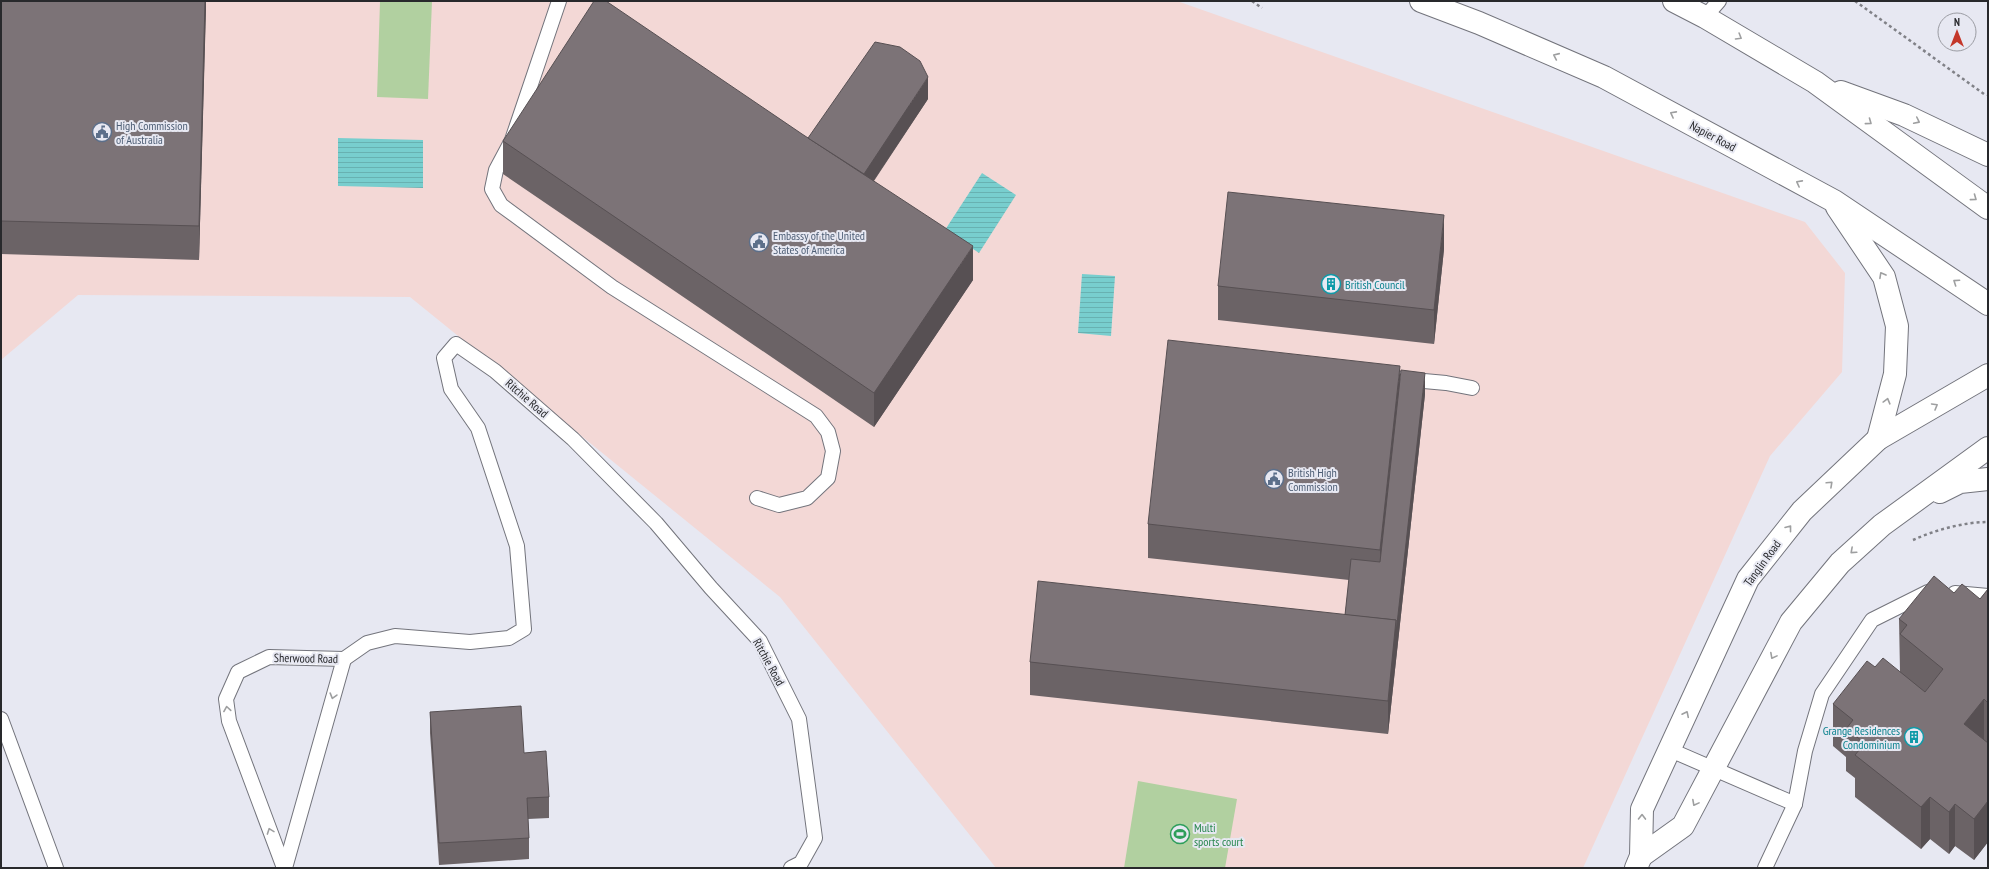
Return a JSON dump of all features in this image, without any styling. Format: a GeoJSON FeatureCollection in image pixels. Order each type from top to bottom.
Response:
{"type":"FeatureCollection","features":[{"type":"Feature","properties":{"kind":"main road","name":"Napier Road"},"geometry":{"type":"LineString","coordinates":[[1421,1],[1479,23],[1604,77],[1834,201],[1988,304]]}},
{"type":"Feature","properties":{"kind":"main road"},"geometry":{"type":"LineString","coordinates":[[1674,1],[1712,9],[1988,208]]}},
{"type":"Feature","properties":{"kind":"main road"},"geometry":{"type":"LineString","coordinates":[[1815,82],[1904,115],[1988,155]]}},
{"type":"Feature","properties":{"kind":"main road"},"geometry":{"type":"LineString","coordinates":[[1834,201],[1884,277],[1897,326],[1895,374],[1878,439]]}},
{"type":"Feature","properties":{"kind":"main road","name":"Tanglin Road"},"geometry":{"type":"LineString","coordinates":[[1638,862],[1642,809],[1668,749],[1748,579],[1802,511],[1878,439],[1988,375]]}},
{"type":"Feature","properties":{"kind":"main road","name":"Tanglin Road"},"geometry":{"type":"LineString","coordinates":[[1638,862],[1683,826],[1791,622],[1840,563],[1882,525],[1988,448]]}},
{"type":"Feature","properties":{"kind":"main road"},"geometry":{"type":"LineString","coordinates":[[1882,525],[1960,482],[1988,479]]}},
{"type":"Feature","properties":{"kind":"lane"},"geometry":{"type":"LineString","coordinates":[[559,1],[512,140],[496,170],[492,189],[501,206],[612,287],[816,416],[828,432],[833,451],[828,478],[807,498],[779,505],[757,498]]}},
{"type":"Feature","properties":{"kind":"lane","name":"Ritchie Road"},"geometry":{"type":"LineString","coordinates":[[344,659],[367,643],[395,636],[470,642],[510,638],[524,629],[517,546],[478,428],[451,389],[447,373],[444,358],[456,344],[495,371],[573,439],[656,523],[711,588],[760,641],[799,719],[814,838],[801,863],[791,868]]}},
{"type":"Feature","properties":{"kind":"lane"},"geometry":{"type":"LineString","coordinates":[[1369,376],[1446,383],[1472,388]]}},
{"type":"Feature","properties":{"kind":"lane"},"geometry":{"type":"LineString","coordinates":[[1765,868],[1795,804],[1805,751],[1822,694],[1872,620],[1928,592],[1988,596]]}},
{"type":"Feature","properties":{"kind":"lane","name":"Sherwood Road"},"geometry":{"type":"LineString","coordinates":[[269,657],[344,659],[284,868],[229,721],[226,699],[238,672],[269,657]]}},
{"type":"Feature","properties":{"kind":"lane"},"geometry":{"type":"LineString","coordinates":[[1,719],[56,868]]}},
{"type":"Feature","properties":{"kind":"lane"},"geometry":{"type":"LineString","coordinates":[[1668,749],[1795,804]]}},
{"type":"Feature","properties":{"kind":"path"},"geometry":{"type":"LineString","coordinates":[[1252,1],[1262,8]]}},
{"type":"Feature","properties":{"kind":"path"},"geometry":{"type":"LineString","coordinates":[[1855,1],[1984,94],[1988,95]]}},
{"type":"Feature","properties":{"kind":"shaded area"},"geometry":{"type":"Polygon","coordinates":[[[1,1],[1177,1],[1805,222],[1845,273],[1842,372],[1770,456],[1583,868],[996,868],[780,597],[410,297],[78,295],[1,360],[1,1]]]}},
{"type":"Feature","properties":{"kind":"green space"},"geometry":{"type":"Polygon","coordinates":[[[380,1],[432,1],[428,99],[377,97],[380,1]]]}},
{"type":"Feature","properties":{"kind":"green space","name":"Multi sports court"},"geometry":{"type":"Polygon","coordinates":[[[1138,781],[1237,799],[1225,868],[1124,868],[1138,781]]]}},
{"type":"Feature","properties":{"kind":"water"},"geometry":{"type":"Polygon","coordinates":[[[338,138],[423,140],[423,188],[338,186],[338,138]]]}},
{"type":"Feature","properties":{"kind":"water"},"geometry":{"type":"Polygon","coordinates":[[[982,173],[1016,195],[979,253],[945,230],[982,173]]]}},
{"type":"Feature","properties":{"kind":"water"},"geometry":{"type":"Polygon","coordinates":[[[1082,274],[1115,276],[1111,336],[1078,333],[1082,274]]]}},
{"type":"Feature","properties":{"kind":"building","name":"High Commission of Australia"},"geometry":{"type":"Polygon","coordinates":[[[1,1],[205,1],[199,226],[1,221],[1,1]]]}},
{"type":"Feature","properties":{"kind":"building","name":"Embassy of the United States of America"},"geometry":{"type":"Polygon","coordinates":[[[594,1],[606,1],[802,134],[973,246],[874,393],[503,141],[594,1]]]}},
{"type":"Feature","properties":{"kind":"building"},"geometry":{"type":"Polygon","coordinates":[[[875,42],[900,47],[920,61],[928,77],[864,174],[808,138],[875,42]]]}},
{"type":"Feature","properties":{"kind":"building","name":"British Council"},"geometry":{"type":"Polygon","coordinates":[[[1228,192],[1444,215],[1434,310],[1218,286],[1228,192]]]}},
{"type":"Feature","properties":{"kind":"building","name":"British High Commission"},"geometry":{"type":"Polygon","coordinates":[[[1168,340],[1400,366],[1380,550],[1148,524],[1168,340]]]}},
{"type":"Feature","properties":{"kind":"building"},"geometry":{"type":"Polygon","coordinates":[[[1401,370],[1425,373],[1396,633],[1396,620],[1345,615],[1351,559],[1380,562],[1401,370]]]}},
{"type":"Feature","properties":{"kind":"building","name":"Grange Residences Condominium"},"geometry":{"type":"Polygon","coordinates":[[[1934,576],[1954,593],[1962,584],[1980,599],[1988,589],[1988,703],[1984,699],[1964,724],[1988,743],[1988,801],[1974,819],[1955,804],[1949,812],[1930,797],[1921,807],[1855,755],[1865,743],[1846,729],[1853,720],[1833,704],[1867,661],[1875,667],[1883,658],[1925,692],[1943,669],[1900,634],[1907,625],[1899,619],[1934,576]]]}},
{"type":"Feature","properties":{"kind":"building"},"geometry":{"type":"Polygon","coordinates":[[[1038,581],[1396,620],[1388,701],[1030,662],[1038,581]]]}},
{"type":"Feature","properties":{"kind":"building"},"geometry":{"type":"Polygon","coordinates":[[[521,706],[524,753],[546,751],[549,797],[527,798],[529,838],[439,843],[430,712],[521,706]]]}},
{"type":"Feature","properties":{"kind":"place","name":"High Commission of Australia"},"geometry":{"type":"Point","coordinates":[102,132]}},
{"type":"Feature","properties":{"kind":"place","name":"Embassy of the United States of America"},"geometry":{"type":"Point","coordinates":[759,242]}},
{"type":"Feature","properties":{"kind":"place","name":"British Council"},"geometry":{"type":"Point","coordinates":[1331,284]}},
{"type":"Feature","properties":{"kind":"place","name":"British High Commission"},"geometry":{"type":"Point","coordinates":[1274,479]}},
{"type":"Feature","properties":{"kind":"place","name":"Grange Residences Condominium"},"geometry":{"type":"Point","coordinates":[1914,737]}},
{"type":"Feature","properties":{"kind":"place","name":"Multi sports court"},"geometry":{"type":"Point","coordinates":[1180,834]}}]}
